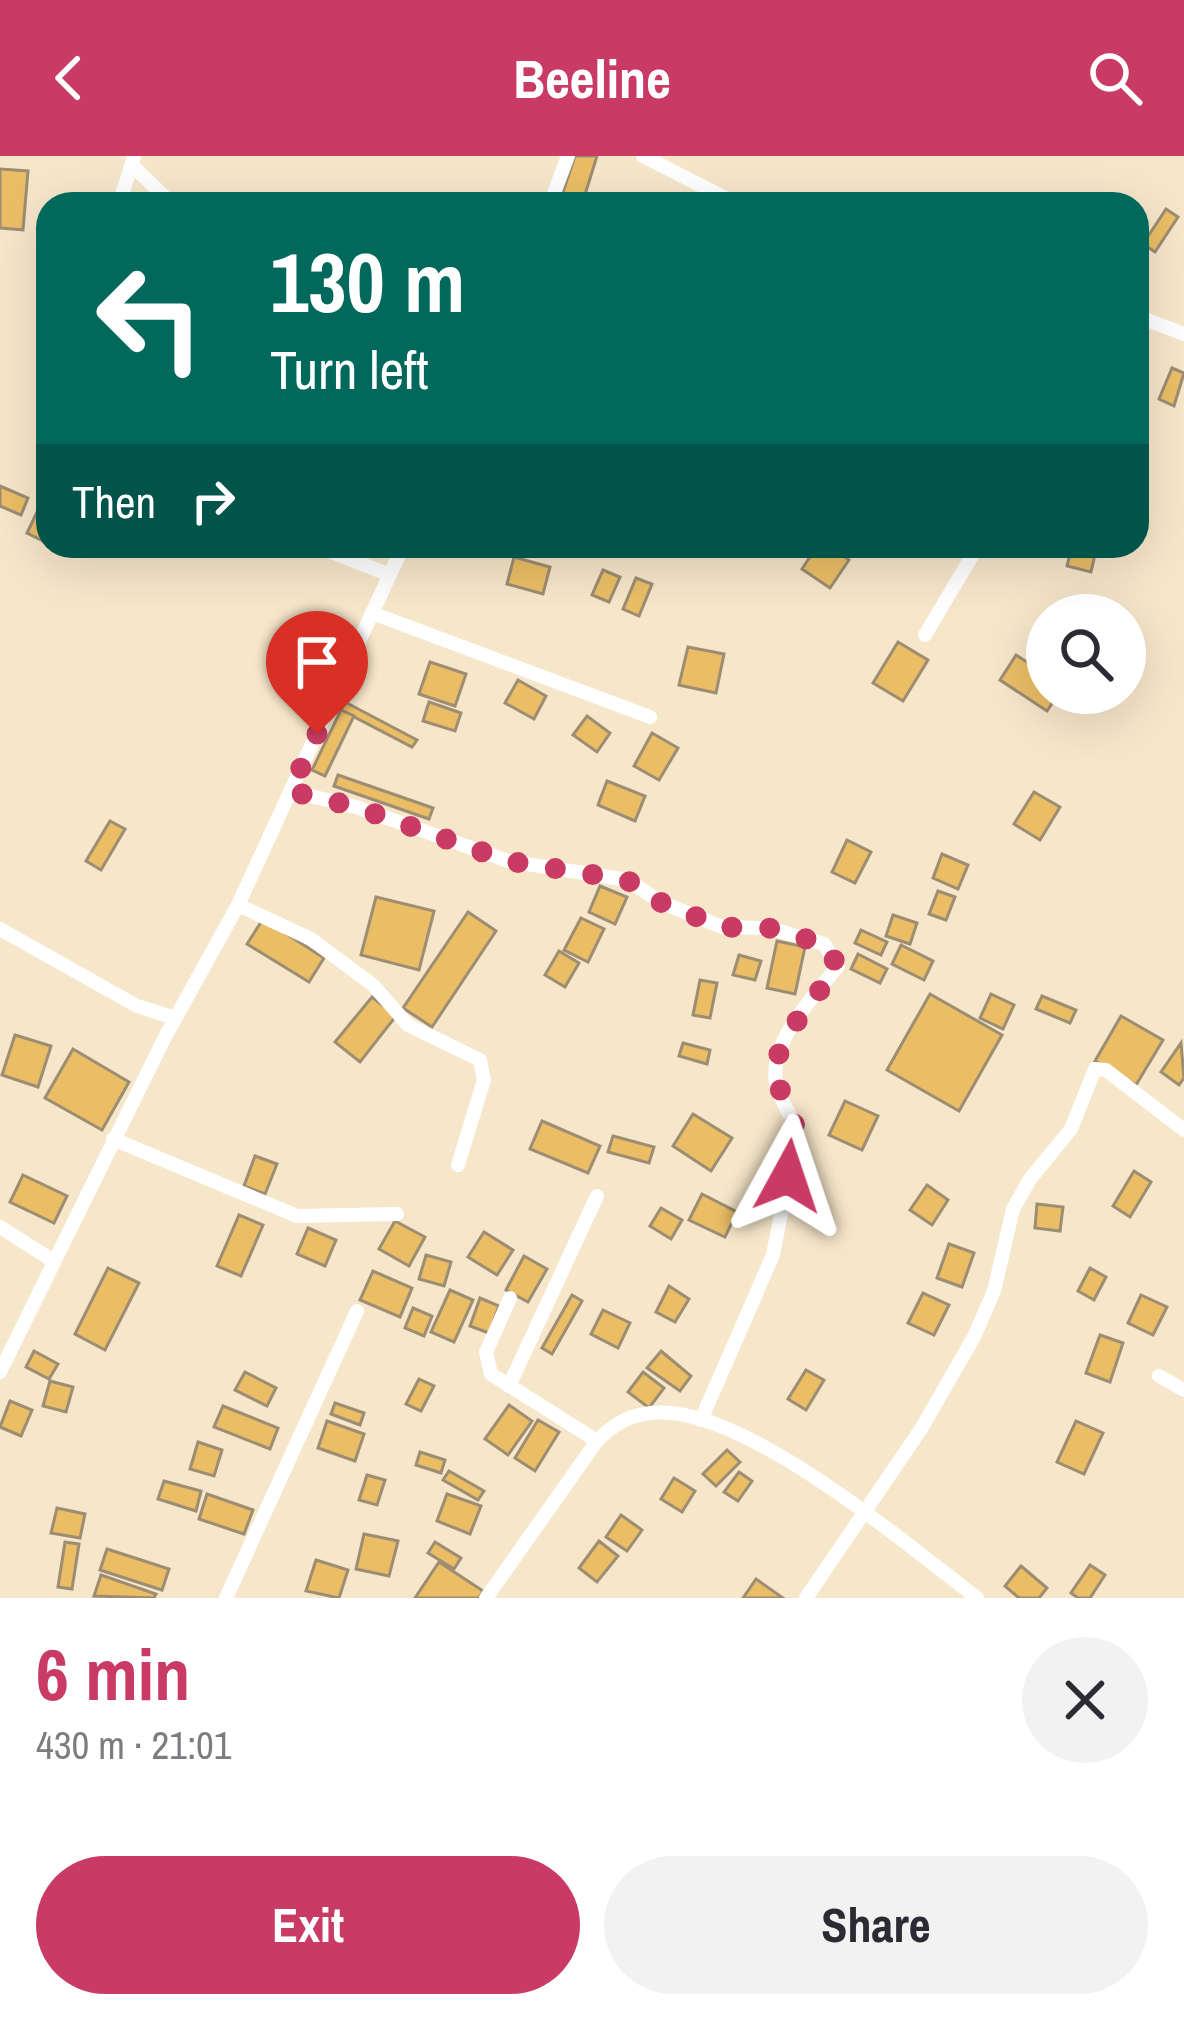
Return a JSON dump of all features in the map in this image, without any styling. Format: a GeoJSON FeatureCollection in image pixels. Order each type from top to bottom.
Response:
{"type":"FeatureCollection","features":[{"type":"Feature","properties":{"kind":"street"},"geometry":{"type":"LineString","coordinates":[[554,192],[568,156]]}},
{"type":"Feature","properties":{"kind":"street"},"geometry":{"type":"LineString","coordinates":[[643,156],[714,192]]}},
{"type":"Feature","properties":{"kind":"street"},"geometry":{"type":"LineString","coordinates":[[123,192],[133,160]]}},
{"type":"Feature","properties":{"kind":"street"},"geometry":{"type":"LineString","coordinates":[[133,160],[161,192]]}},
{"type":"Feature","properties":{"kind":"street"},"geometry":{"type":"LineString","coordinates":[[1149,321],[1184,334]]}},
{"type":"Feature","properties":{"kind":"street"},"geometry":{"type":"LineString","coordinates":[[347,558],[390,575]]}},
{"type":"Feature","properties":{"kind":"street"},"geometry":{"type":"LineString","coordinates":[[0,1372],[113,1139],[238,905],[398,558]]}},
{"type":"Feature","properties":{"kind":"street"},"geometry":{"type":"LineString","coordinates":[[925,635],[971,558]]}},
{"type":"Feature","properties":{"kind":"street"},"geometry":{"type":"LineString","coordinates":[[372,613],[650,717]]}},
{"type":"Feature","properties":{"kind":"street"},"geometry":{"type":"LineString","coordinates":[[290,791],[356,807],[508,861],[627,880],[662,903],[722,927],[769,928],[824,944],[838,966],[789,1032],[777,1058],[775,1079],[795,1120],[796,1136],[772,1255],[700,1420]]}},
{"type":"Feature","properties":{"kind":"street"},"geometry":{"type":"LineString","coordinates":[[238,905],[311,939],[373,985],[408,1025],[480,1060],[484,1080],[458,1166]]}},
{"type":"Feature","properties":{"kind":"street"},"geometry":{"type":"LineString","coordinates":[[0,929],[137,1006],[175,1018]]}},
{"type":"Feature","properties":{"kind":"street"},"geometry":{"type":"LineString","coordinates":[[806,1598],[974,1337],[994,1291],[1013,1209],[1030,1179],[1071,1129],[1088,1077],[1095,1069],[1106,1070],[1184,1130]]}},
{"type":"Feature","properties":{"kind":"street"},"geometry":{"type":"LineString","coordinates":[[113,1139],[296,1216],[397,1214]]}},
{"type":"Feature","properties":{"kind":"street"},"geometry":{"type":"LineString","coordinates":[[509,1386],[597,1196]]}},
{"type":"Feature","properties":{"kind":"street"},"geometry":{"type":"LineString","coordinates":[[0,1227],[52,1260]]}},
{"type":"Feature","properties":{"kind":"street"},"geometry":{"type":"LineString","coordinates":[[510,1298],[485,1364],[490,1374],[596,1441]]}},
{"type":"Feature","properties":{"kind":"street"},"geometry":{"type":"LineString","coordinates":[[226,1598],[358,1311]]}},
{"type":"Feature","properties":{"kind":"street"},"geometry":{"type":"LineString","coordinates":[[1159,1376],[1184,1390]]}},
{"type":"Feature","properties":{"kind":"street"},"geometry":{"type":"LineString","coordinates":[[486,1598],[596,1441],[614,1423],[636,1414],[676,1413],[774,1452],[977,1598]]}},
{"type":"Feature","properties":{"kind":"building"},"geometry":{"type":"Polygon","coordinates":[[[575,156],[597,156],[586,192],[563,192],[575,156]]]}},
{"type":"Feature","properties":{"kind":"building"},"geometry":{"type":"Polygon","coordinates":[[[0,169],[28,171],[23,230],[0,228],[0,169]]]}},
{"type":"Feature","properties":{"kind":"building"},"geometry":{"type":"Polygon","coordinates":[[[1166,209],[1178,217],[1155,252],[1149,248],[1149,235],[1166,209]]]}},
{"type":"Feature","properties":{"kind":"building"},"geometry":{"type":"Polygon","coordinates":[[[1172,368],[1184,373],[1174,406],[1159,399],[1172,368]]]}},
{"type":"Feature","properties":{"kind":"building"},"geometry":{"type":"Polygon","coordinates":[[[0,486],[28,498],[21,515],[0,506],[0,486]]]}},
{"type":"Feature","properties":{"kind":"building"},"geometry":{"type":"Polygon","coordinates":[[[36,514],[36,538],[27,533],[36,514]]]}},
{"type":"Feature","properties":{"kind":"building"},"geometry":{"type":"Polygon","coordinates":[[[514,558],[550,567],[543,594],[507,584],[514,558]]]}},
{"type":"Feature","properties":{"kind":"building"},"geometry":{"type":"Polygon","coordinates":[[[809,558],[849,560],[830,588],[802,569],[809,558]]]}},
{"type":"Feature","properties":{"kind":"building"},"geometry":{"type":"Polygon","coordinates":[[[1069,558],[1094,558],[1091,572],[1067,566],[1069,558]]]}},
{"type":"Feature","properties":{"kind":"building"},"geometry":{"type":"Polygon","coordinates":[[[603,570],[620,577],[609,602],[592,595],[603,570]]]}},
{"type":"Feature","properties":{"kind":"building"},"geometry":{"type":"Polygon","coordinates":[[[636,578],[652,584],[639,616],[623,609],[636,578]]]}},
{"type":"Feature","properties":{"kind":"building"},"geometry":{"type":"Polygon","coordinates":[[[898,642],[928,660],[903,701],[873,683],[898,642]]]}},
{"type":"Feature","properties":{"kind":"building"},"geometry":{"type":"Polygon","coordinates":[[[688,647],[724,654],[716,693],[679,685],[688,647]]]}},
{"type":"Feature","properties":{"kind":"building"},"geometry":{"type":"Polygon","coordinates":[[[1016,655],[1026,661],[1026,697],[1000,680],[1016,655]]]}},
{"type":"Feature","properties":{"kind":"building"},"geometry":{"type":"Polygon","coordinates":[[[430,662],[466,674],[455,706],[419,694],[430,662]]]}},
{"type":"Feature","properties":{"kind":"building"},"geometry":{"type":"Polygon","coordinates":[[[518,680],[546,696],[534,719],[505,703],[518,680]]]}},
{"type":"Feature","properties":{"kind":"building"},"geometry":{"type":"Polygon","coordinates":[[[345,702],[417,740],[412,747],[341,710],[345,702]]]}},
{"type":"Feature","properties":{"kind":"building"},"geometry":{"type":"Polygon","coordinates":[[[429,702],[461,713],[455,731],[423,721],[429,702]]]}},
{"type":"Feature","properties":{"kind":"building"},"geometry":{"type":"Polygon","coordinates":[[[341,710],[354,716],[325,776],[312,770],[341,710]]]}},
{"type":"Feature","properties":{"kind":"building"},"geometry":{"type":"Polygon","coordinates":[[[587,716],[610,733],[597,752],[573,735],[587,716]]]}},
{"type":"Feature","properties":{"kind":"building"},"geometry":{"type":"Polygon","coordinates":[[[652,733],[678,748],[659,780],[634,766],[652,733]]]}},
{"type":"Feature","properties":{"kind":"building"},"geometry":{"type":"Polygon","coordinates":[[[338,775],[433,808],[429,819],[334,786],[338,775]]]}},
{"type":"Feature","properties":{"kind":"building"},"geometry":{"type":"Polygon","coordinates":[[[607,781],[645,796],[635,821],[598,805],[607,781]]]}},
{"type":"Feature","properties":{"kind":"building"},"geometry":{"type":"Polygon","coordinates":[[[1034,792],[1060,807],[1040,840],[1014,824],[1034,792]]]}},
{"type":"Feature","properties":{"kind":"building"},"geometry":{"type":"Polygon","coordinates":[[[110,821],[125,829],[101,870],[86,861],[110,821]]]}},
{"type":"Feature","properties":{"kind":"building"},"geometry":{"type":"Polygon","coordinates":[[[847,840],[871,852],[855,883],[832,872],[847,840]]]}},
{"type":"Feature","properties":{"kind":"building"},"geometry":{"type":"Polygon","coordinates":[[[942,854],[968,865],[958,889],[933,878],[942,854]]]}},
{"type":"Feature","properties":{"kind":"building"},"geometry":{"type":"Polygon","coordinates":[[[600,886],[627,897],[615,924],[589,912],[600,886]]]}},
{"type":"Feature","properties":{"kind":"building"},"geometry":{"type":"Polygon","coordinates":[[[938,891],[955,897],[946,920],[929,914],[938,891]]]}},
{"type":"Feature","properties":{"kind":"building"},"geometry":{"type":"Polygon","coordinates":[[[376,897],[434,911],[419,970],[361,955],[376,897]]]}},
{"type":"Feature","properties":{"kind":"building"},"geometry":{"type":"Polygon","coordinates":[[[468,912],[496,931],[432,1027],[403,1008],[468,912]]]}},
{"type":"Feature","properties":{"kind":"building"},"geometry":{"type":"Polygon","coordinates":[[[893,915],[917,923],[910,944],[886,936],[893,915]]]}},
{"type":"Feature","properties":{"kind":"building"},"geometry":{"type":"Polygon","coordinates":[[[581,918],[604,929],[588,962],[564,950],[581,918]]]}},
{"type":"Feature","properties":{"kind":"building"},"geometry":{"type":"Polygon","coordinates":[[[263,919],[324,958],[309,982],[247,944],[263,919]]]}},
{"type":"Feature","properties":{"kind":"building"},"geometry":{"type":"Polygon","coordinates":[[[861,930],[887,942],[881,955],[855,943],[861,930]]]}},
{"type":"Feature","properties":{"kind":"building"},"geometry":{"type":"Polygon","coordinates":[[[777,941],[805,947],[795,994],[767,988],[777,941]]]}},
{"type":"Feature","properties":{"kind":"building"},"geometry":{"type":"Polygon","coordinates":[[[901,945],[933,961],[924,980],[892,964],[901,945]]]}},
{"type":"Feature","properties":{"kind":"building"},"geometry":{"type":"Polygon","coordinates":[[[559,951],[579,963],[565,987],[545,975],[559,951]]]}},
{"type":"Feature","properties":{"kind":"building"},"geometry":{"type":"Polygon","coordinates":[[[858,954],[887,969],[880,983],[851,969],[858,954]]]}},
{"type":"Feature","properties":{"kind":"building"},"geometry":{"type":"Polygon","coordinates":[[[739,955],[761,961],[755,980],[733,975],[739,955]]]}},
{"type":"Feature","properties":{"kind":"building"},"geometry":{"type":"Polygon","coordinates":[[[700,980],[717,983],[710,1018],[693,1015],[700,980]]]}},
{"type":"Feature","properties":{"kind":"building"},"geometry":{"type":"Polygon","coordinates":[[[930,994],[1002,1035],[959,1111],[887,1070],[930,994]]]}},
{"type":"Feature","properties":{"kind":"building"},"geometry":{"type":"Polygon","coordinates":[[[991,994],[1014,1005],[1003,1029],[980,1018],[991,994]]]}},
{"type":"Feature","properties":{"kind":"building"},"geometry":{"type":"Polygon","coordinates":[[[1042,996],[1076,1010],[1070,1023],[1036,1009],[1042,996]]]}},
{"type":"Feature","properties":{"kind":"building"},"geometry":{"type":"Polygon","coordinates":[[[372,997],[396,1016],[360,1062],[335,1042],[372,997]]]}},
{"type":"Feature","properties":{"kind":"building"},"geometry":{"type":"Polygon","coordinates":[[[1121,1016],[1163,1040],[1136,1085],[1095,1061],[1121,1016]]]}},
{"type":"Feature","properties":{"kind":"building"},"geometry":{"type":"Polygon","coordinates":[[[15,1035],[51,1046],[38,1087],[2,1075],[15,1035]]]}},
{"type":"Feature","properties":{"kind":"building"},"geometry":{"type":"Polygon","coordinates":[[[683,1043],[710,1050],[707,1064],[679,1056],[683,1043]]]}},
{"type":"Feature","properties":{"kind":"building"},"geometry":{"type":"Polygon","coordinates":[[[1181,1043],[1184,1078],[1179,1085],[1161,1072],[1181,1043]]]}},
{"type":"Feature","properties":{"kind":"building"},"geometry":{"type":"Polygon","coordinates":[[[73,1049],[129,1082],[102,1130],[45,1098],[73,1049]]]}},
{"type":"Feature","properties":{"kind":"building"},"geometry":{"type":"Polygon","coordinates":[[[845,1101],[878,1116],[862,1150],[829,1135],[845,1101]]]}},
{"type":"Feature","properties":{"kind":"building"},"geometry":{"type":"Polygon","coordinates":[[[693,1114],[732,1138],[711,1171],[673,1146],[693,1114]]]}},
{"type":"Feature","properties":{"kind":"building"},"geometry":{"type":"Polygon","coordinates":[[[542,1121],[600,1146],[588,1173],[530,1149],[542,1121]]]}},
{"type":"Feature","properties":{"kind":"building"},"geometry":{"type":"Polygon","coordinates":[[[613,1136],[654,1147],[649,1163],[608,1152],[613,1136]]]}},
{"type":"Feature","properties":{"kind":"building"},"geometry":{"type":"Polygon","coordinates":[[[255,1156],[277,1164],[265,1194],[244,1186],[255,1156]]]}},
{"type":"Feature","properties":{"kind":"building"},"geometry":{"type":"Polygon","coordinates":[[[769,1156],[784,1163],[770,1194],[755,1187],[769,1156]]]}},
{"type":"Feature","properties":{"kind":"building"},"geometry":{"type":"Polygon","coordinates":[[[1134,1171],[1151,1182],[1130,1217],[1113,1206],[1134,1171]]]}},
{"type":"Feature","properties":{"kind":"building"},"geometry":{"type":"Polygon","coordinates":[[[23,1175],[67,1196],[54,1223],[10,1202],[23,1175]]]}},
{"type":"Feature","properties":{"kind":"building"},"geometry":{"type":"Polygon","coordinates":[[[927,1185],[948,1200],[932,1225],[910,1210],[927,1185]]]}},
{"type":"Feature","properties":{"kind":"building"},"geometry":{"type":"Polygon","coordinates":[[[702,1194],[737,1212],[725,1237],[689,1220],[702,1194]]]}},
{"type":"Feature","properties":{"kind":"building"},"geometry":{"type":"Polygon","coordinates":[[[1037,1204],[1063,1207],[1060,1231],[1035,1228],[1037,1204]]]}},
{"type":"Feature","properties":{"kind":"building"},"geometry":{"type":"Polygon","coordinates":[[[661,1208],[682,1220],[671,1239],[650,1226],[661,1208]]]}},
{"type":"Feature","properties":{"kind":"building"},"geometry":{"type":"Polygon","coordinates":[[[239,1215],[263,1225],[241,1276],[217,1266],[239,1215]]]}},
{"type":"Feature","properties":{"kind":"building"},"geometry":{"type":"Polygon","coordinates":[[[395,1221],[425,1237],[409,1266],[379,1249],[395,1221]]]}},
{"type":"Feature","properties":{"kind":"building"},"geometry":{"type":"Polygon","coordinates":[[[308,1228],[336,1240],[325,1266],[297,1254],[308,1228]]]}},
{"type":"Feature","properties":{"kind":"building"},"geometry":{"type":"Polygon","coordinates":[[[484,1232],[513,1250],[497,1275],[468,1257],[484,1232]]]}},
{"type":"Feature","properties":{"kind":"building"},"geometry":{"type":"Polygon","coordinates":[[[949,1244],[974,1253],[962,1287],[937,1278],[949,1244]]]}},
{"type":"Feature","properties":{"kind":"building"},"geometry":{"type":"Polygon","coordinates":[[[426,1255],[451,1262],[444,1286],[419,1279],[426,1255]]]}},
{"type":"Feature","properties":{"kind":"building"},"geometry":{"type":"Polygon","coordinates":[[[524,1256],[547,1269],[528,1302],[506,1290],[524,1256]]]}},
{"type":"Feature","properties":{"kind":"building"},"geometry":{"type":"Polygon","coordinates":[[[108,1268],[139,1283],[105,1350],[75,1334],[108,1268]]]}},
{"type":"Feature","properties":{"kind":"building"},"geometry":{"type":"Polygon","coordinates":[[[1090,1268],[1106,1277],[1094,1300],[1078,1291],[1090,1268]]]}},
{"type":"Feature","properties":{"kind":"building"},"geometry":{"type":"Polygon","coordinates":[[[373,1271],[412,1288],[400,1317],[360,1300],[373,1271]]]}},
{"type":"Feature","properties":{"kind":"building"},"geometry":{"type":"Polygon","coordinates":[[[669,1286],[689,1299],[675,1322],[656,1312],[669,1286]]]}},
{"type":"Feature","properties":{"kind":"building"},"geometry":{"type":"Polygon","coordinates":[[[450,1290],[473,1300],[454,1342],[431,1332],[450,1290]]]}},
{"type":"Feature","properties":{"kind":"building"},"geometry":{"type":"Polygon","coordinates":[[[923,1293],[949,1305],[934,1335],[908,1323],[923,1293]]]}},
{"type":"Feature","properties":{"kind":"building"},"geometry":{"type":"Polygon","coordinates":[[[572,1295],[582,1301],[552,1354],[542,1348],[572,1295]]]}},
{"type":"Feature","properties":{"kind":"building"},"geometry":{"type":"Polygon","coordinates":[[[1141,1295],[1167,1307],[1153,1335],[1128,1323],[1141,1295]]]}},
{"type":"Feature","properties":{"kind":"building"},"geometry":{"type":"Polygon","coordinates":[[[480,1298],[499,1306],[489,1333],[470,1326],[480,1298]]]}},
{"type":"Feature","properties":{"kind":"building"},"geometry":{"type":"Polygon","coordinates":[[[413,1308],[432,1316],[424,1336],[405,1328],[413,1308]]]}},
{"type":"Feature","properties":{"kind":"building"},"geometry":{"type":"Polygon","coordinates":[[[603,1310],[630,1323],[618,1348],[591,1334],[603,1310]]]}},
{"type":"Feature","properties":{"kind":"building"},"geometry":{"type":"Polygon","coordinates":[[[1100,1335],[1123,1343],[1110,1382],[1086,1373],[1100,1335]]]}},
{"type":"Feature","properties":{"kind":"building"},"geometry":{"type":"Polygon","coordinates":[[[34,1351],[58,1364],[49,1379],[26,1367],[34,1351]]]}},
{"type":"Feature","properties":{"kind":"building"},"geometry":{"type":"Polygon","coordinates":[[[661,1351],[691,1376],[680,1391],[647,1368],[661,1351]]]}},
{"type":"Feature","properties":{"kind":"building"},"geometry":{"type":"Polygon","coordinates":[[[806,1370],[824,1380],[806,1410],[788,1399],[806,1370]]]}},
{"type":"Feature","properties":{"kind":"building"},"geometry":{"type":"Polygon","coordinates":[[[245,1372],[276,1388],[267,1406],[235,1390],[245,1372]]]}},
{"type":"Feature","properties":{"kind":"building"},"geometry":{"type":"Polygon","coordinates":[[[643,1372],[664,1388],[649,1408],[628,1392],[643,1372]]]}},
{"type":"Feature","properties":{"kind":"building"},"geometry":{"type":"Polygon","coordinates":[[[419,1379],[434,1386],[421,1411],[406,1404],[419,1379]]]}},
{"type":"Feature","properties":{"kind":"building"},"geometry":{"type":"Polygon","coordinates":[[[50,1381],[73,1387],[66,1412],[43,1406],[50,1381]]]}},
{"type":"Feature","properties":{"kind":"building"},"geometry":{"type":"Polygon","coordinates":[[[10,1401],[32,1410],[21,1436],[0,1427],[10,1401]]]}},
{"type":"Feature","properties":{"kind":"building"},"geometry":{"type":"Polygon","coordinates":[[[335,1403],[364,1413],[360,1425],[331,1414],[335,1403]]]}},
{"type":"Feature","properties":{"kind":"building"},"geometry":{"type":"Polygon","coordinates":[[[509,1405],[532,1421],[508,1455],[485,1439],[509,1405]]]}},
{"type":"Feature","properties":{"kind":"building"},"geometry":{"type":"Polygon","coordinates":[[[223,1406],[278,1428],[270,1449],[214,1427],[223,1406]]]}},
{"type":"Feature","properties":{"kind":"building"},"geometry":{"type":"Polygon","coordinates":[[[538,1420],[559,1432],[535,1471],[515,1458],[538,1420]]]}},
{"type":"Feature","properties":{"kind":"building"},"geometry":{"type":"Polygon","coordinates":[[[327,1421],[364,1434],[355,1461],[318,1448],[327,1421]]]}},
{"type":"Feature","properties":{"kind":"building"},"geometry":{"type":"Polygon","coordinates":[[[1076,1421],[1103,1433],[1084,1474],[1057,1462],[1076,1421]]]}},
{"type":"Feature","properties":{"kind":"building"},"geometry":{"type":"Polygon","coordinates":[[[198,1442],[222,1450],[214,1476],[190,1469],[198,1442]]]}},
{"type":"Feature","properties":{"kind":"building"},"geometry":{"type":"Polygon","coordinates":[[[727,1450],[740,1462],[716,1486],[703,1474],[727,1450]]]}},
{"type":"Feature","properties":{"kind":"building"},"geometry":{"type":"Polygon","coordinates":[[[420,1452],[445,1460],[441,1473],[416,1465],[420,1452]]]}},
{"type":"Feature","properties":{"kind":"building"},"geometry":{"type":"Polygon","coordinates":[[[449,1471],[484,1491],[478,1500],[443,1480],[449,1471]]]}},
{"type":"Feature","properties":{"kind":"building"},"geometry":{"type":"Polygon","coordinates":[[[739,1472],[752,1481],[738,1501],[724,1492],[739,1472]]]}},
{"type":"Feature","properties":{"kind":"building"},"geometry":{"type":"Polygon","coordinates":[[[367,1475],[385,1480],[377,1505],[359,1500],[367,1475]]]}},
{"type":"Feature","properties":{"kind":"building"},"geometry":{"type":"Polygon","coordinates":[[[674,1478],[695,1491],[682,1512],[661,1499],[674,1478]]]}},
{"type":"Feature","properties":{"kind":"building"},"geometry":{"type":"Polygon","coordinates":[[[164,1481],[201,1491],[196,1511],[158,1499],[164,1481]]]}},
{"type":"Feature","properties":{"kind":"building"},"geometry":{"type":"Polygon","coordinates":[[[207,1494],[253,1510],[244,1534],[199,1519],[207,1494]]]}},
{"type":"Feature","properties":{"kind":"building"},"geometry":{"type":"Polygon","coordinates":[[[447,1494],[481,1506],[470,1534],[437,1521],[447,1494]]]}},
{"type":"Feature","properties":{"kind":"building"},"geometry":{"type":"Polygon","coordinates":[[[57,1508],[85,1514],[80,1538],[51,1533],[57,1508]]]}},
{"type":"Feature","properties":{"kind":"building"},"geometry":{"type":"Polygon","coordinates":[[[621,1515],[642,1530],[627,1551],[606,1537],[621,1515]]]}},
{"type":"Feature","properties":{"kind":"building"},"geometry":{"type":"Polygon","coordinates":[[[364,1534],[398,1541],[389,1576],[356,1569],[364,1534]]]}},
{"type":"Feature","properties":{"kind":"building"},"geometry":{"type":"Polygon","coordinates":[[[599,1541],[618,1556],[597,1582],[579,1568],[599,1541]]]}},
{"type":"Feature","properties":{"kind":"building"},"geometry":{"type":"Polygon","coordinates":[[[65,1542],[79,1544],[72,1589],[58,1587],[65,1542]]]}},
{"type":"Feature","properties":{"kind":"building"},"geometry":{"type":"Polygon","coordinates":[[[435,1542],[461,1558],[454,1569],[428,1553],[435,1542]]]}},
{"type":"Feature","properties":{"kind":"building"},"geometry":{"type":"Polygon","coordinates":[[[107,1549],[169,1569],[162,1590],[100,1570],[107,1549]]]}},
{"type":"Feature","properties":{"kind":"building"},"geometry":{"type":"Polygon","coordinates":[[[316,1560],[348,1570],[339,1598],[306,1591],[316,1560]]]}},
{"type":"Feature","properties":{"kind":"building"},"geometry":{"type":"Polygon","coordinates":[[[439,1562],[483,1591],[479,1598],[415,1598],[439,1562]]]}},
{"type":"Feature","properties":{"kind":"building"},"geometry":{"type":"Polygon","coordinates":[[[1090,1565],[1105,1575],[1090,1598],[1078,1598],[1071,1593],[1090,1565]]]}},
{"type":"Feature","properties":{"kind":"building"},"geometry":{"type":"Polygon","coordinates":[[[1021,1566],[1047,1588],[1039,1598],[1019,1598],[1005,1586],[1021,1566]]]}},
{"type":"Feature","properties":{"kind":"building"},"geometry":{"type":"Polygon","coordinates":[[[101,1575],[156,1594],[154,1598],[94,1596],[101,1575]]]}},
{"type":"Feature","properties":{"kind":"building"},"geometry":{"type":"Polygon","coordinates":[[[756,1579],[783,1598],[743,1598],[756,1579]]]}},
{"type":"Feature","properties":{"kind":"route"},"geometry":{"type":"LineString","coordinates":[[317,734],[290,791],[356,807],[508,861],[627,880],[662,903],[722,927],[769,928],[824,944],[838,966],[789,1032],[777,1058],[775,1079],[795,1120],[788,1176]]}}]}
